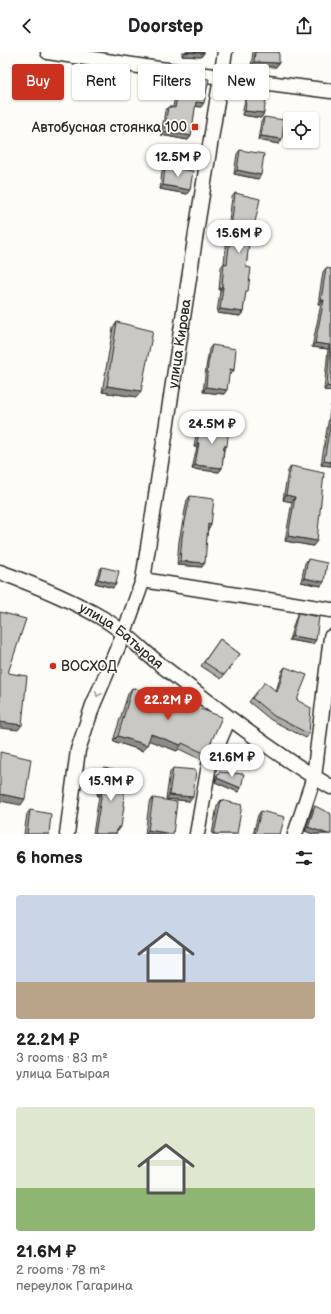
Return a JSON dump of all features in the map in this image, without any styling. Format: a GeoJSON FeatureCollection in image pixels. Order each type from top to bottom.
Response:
{"type":"FeatureCollection","features":[{"type":"Feature","properties":{"kind":"street"},"geometry":{"type":"LineString","coordinates":[[48,52],[213,76]]}},
{"type":"Feature","properties":{"kind":"street","name":"улица Кирова"},"geometry":{"type":"LineString","coordinates":[[224,64],[225,52]]}},
{"type":"Feature","properties":{"kind":"street"},"geometry":{"type":"LineString","coordinates":[[269,83],[331,91]]}},
{"type":"Feature","properties":{"kind":"street","name":"улица Кирова"},"geometry":{"type":"LineString","coordinates":[[67,834],[78,750],[93,705],[124,633],[143,580],[197,226],[218,100]]}},
{"type":"Feature","properties":{"kind":"street","name":"улица Батырая"},"geometry":{"type":"LineString","coordinates":[[0,572],[39,587],[102,618],[124,633],[146,653],[229,718],[314,777],[331,787]]}},
{"type":"Feature","properties":{"kind":"street"},"geometry":{"type":"LineString","coordinates":[[143,580],[331,610]]}},
{"type":"Feature","properties":{"kind":"street"},"geometry":{"type":"LineString","coordinates":[[294,834],[314,777],[331,637]]}},
{"type":"Feature","properties":{"kind":"street"},"geometry":{"type":"LineString","coordinates":[[197,834],[209,765],[229,718]]}},
{"type":"Feature","properties":{"kind":"building"},"geometry":{"type":"Polygon","coordinates":[[[255,52],[279,52],[279,63],[254,62],[255,52]]]}},
{"type":"Feature","properties":{"kind":"building"},"geometry":{"type":"Polygon","coordinates":[[[205,79],[209,79],[205,98],[205,79]]]}},
{"type":"Feature","properties":{"kind":"building"},"geometry":{"type":"Polygon","coordinates":[[[176,100],[205,100],[204,103],[196,102],[191,136],[164,131],[168,107],[175,108],[176,100]]]}},
{"type":"Feature","properties":{"kind":"building"},"geometry":{"type":"Polygon","coordinates":[[[246,100],[266,100],[264,113],[245,111],[246,100]]]}},
{"type":"Feature","properties":{"kind":"building"},"geometry":{"type":"Polygon","coordinates":[[[264,117],[283,120],[282,139],[261,136],[264,117]]]}},
{"type":"Feature","properties":{"kind":"building"},"geometry":{"type":"Polygon","coordinates":[[[240,150],[264,154],[261,175],[237,170],[240,150]]]}},
{"type":"Feature","properties":{"kind":"building"},"geometry":{"type":"Polygon","coordinates":[[[165,167],[193,171],[190,190],[163,185],[165,167]]]}},
{"type":"Feature","properties":{"kind":"building"},"geometry":{"type":"Polygon","coordinates":[[[235,193],[260,199],[254,227],[251,227],[246,267],[251,268],[243,312],[220,309],[224,263],[227,264],[235,193]]]}},
{"type":"Feature","properties":{"kind":"building"},"geometry":{"type":"Polygon","coordinates":[[[326,268],[331,269],[331,387],[327,386],[330,345],[315,343],[324,300],[321,300],[326,268]]]}},
{"type":"Feature","properties":{"kind":"building"},"geometry":{"type":"Polygon","coordinates":[[[117,322],[153,331],[141,391],[107,386],[117,322]]]}},
{"type":"Feature","properties":{"kind":"building"},"geometry":{"type":"Polygon","coordinates":[[[212,345],[236,349],[234,370],[230,369],[227,390],[206,387],[208,364],[212,345]]]}},
{"type":"Feature","properties":{"kind":"building"},"geometry":{"type":"Polygon","coordinates":[[[331,419],[331,462],[324,461],[331,419]]]}},
{"type":"Feature","properties":{"kind":"building"},"geometry":{"type":"Polygon","coordinates":[[[200,423],[229,427],[227,446],[224,446],[222,468],[195,465],[199,443],[197,443],[200,423]]]}},
{"type":"Feature","properties":{"kind":"building"},"geometry":{"type":"Polygon","coordinates":[[[291,466],[324,473],[317,541],[288,536],[295,497],[286,495],[291,466]]]}},
{"type":"Feature","properties":{"kind":"building"},"geometry":{"type":"Polygon","coordinates":[[[190,496],[214,499],[211,525],[208,524],[205,563],[180,561],[182,537],[190,496]]]}},
{"type":"Feature","properties":{"kind":"building"},"geometry":{"type":"Polygon","coordinates":[[[308,559],[327,563],[324,582],[304,578],[308,559]]]}},
{"type":"Feature","properties":{"kind":"building"},"geometry":{"type":"Polygon","coordinates":[[[102,567],[119,571],[116,584],[98,579],[102,567]]]}},
{"type":"Feature","properties":{"kind":"building"},"geometry":{"type":"Polygon","coordinates":[[[0,612],[26,619],[8,673],[27,676],[22,725],[0,722],[0,612]]]}},
{"type":"Feature","properties":{"kind":"building"},"geometry":{"type":"Polygon","coordinates":[[[298,613],[319,617],[316,640],[292,636],[298,613]]]}},
{"type":"Feature","properties":{"kind":"building"},"geometry":{"type":"Polygon","coordinates":[[[220,639],[240,654],[224,675],[204,662],[220,639]]]}},
{"type":"Feature","properties":{"kind":"building"},"geometry":{"type":"Polygon","coordinates":[[[285,667],[307,675],[297,700],[311,708],[309,734],[274,716],[252,698],[265,682],[277,692],[285,667]]]}},
{"type":"Feature","properties":{"kind":"building"},"geometry":{"type":"Polygon","coordinates":[[[132,688],[169,697],[222,717],[206,754],[182,743],[181,745],[151,734],[147,745],[118,736],[132,688]]]}},
{"type":"Feature","properties":{"kind":"building"},"geometry":{"type":"Polygon","coordinates":[[[0,752],[31,759],[25,799],[0,794],[0,752]]]}},
{"type":"Feature","properties":{"kind":"building"},"geometry":{"type":"Polygon","coordinates":[[[104,768],[126,773],[121,827],[118,827],[116,834],[95,834],[102,792],[100,791],[104,768]]]}},
{"type":"Feature","properties":{"kind":"building"},"geometry":{"type":"Polygon","coordinates":[[[173,768],[196,770],[193,797],[169,795],[173,768]]]}},
{"type":"Feature","properties":{"kind":"building"},"geometry":{"type":"Polygon","coordinates":[[[219,772],[244,774],[241,788],[217,778],[219,772]]]}},
{"type":"Feature","properties":{"kind":"building"},"geometry":{"type":"Polygon","coordinates":[[[153,798],[177,802],[173,834],[148,830],[153,798]]]}},
{"type":"Feature","properties":{"kind":"building"},"geometry":{"type":"Polygon","coordinates":[[[221,800],[242,805],[237,834],[214,834],[221,800]]]}},
{"type":"Feature","properties":{"kind":"building"},"geometry":{"type":"Polygon","coordinates":[[[315,806],[331,814],[331,834],[308,827],[315,806]]]}},
{"type":"Feature","properties":{"kind":"building"},"geometry":{"type":"Polygon","coordinates":[[[30,810],[51,814],[49,834],[27,833],[30,810]]]}},
{"type":"Feature","properties":{"kind":"building"},"geometry":{"type":"Polygon","coordinates":[[[261,811],[285,817],[280,834],[255,834],[261,811]]]}},
{"type":"Feature","properties":{"kind":"place","name":"Автобусная стоянка 100"},"geometry":{"type":"Point","coordinates":[195,127]}},
{"type":"Feature","properties":{"kind":"place","name":"ВОСХОД"},"geometry":{"type":"Point","coordinates":[53,666]}}]}
